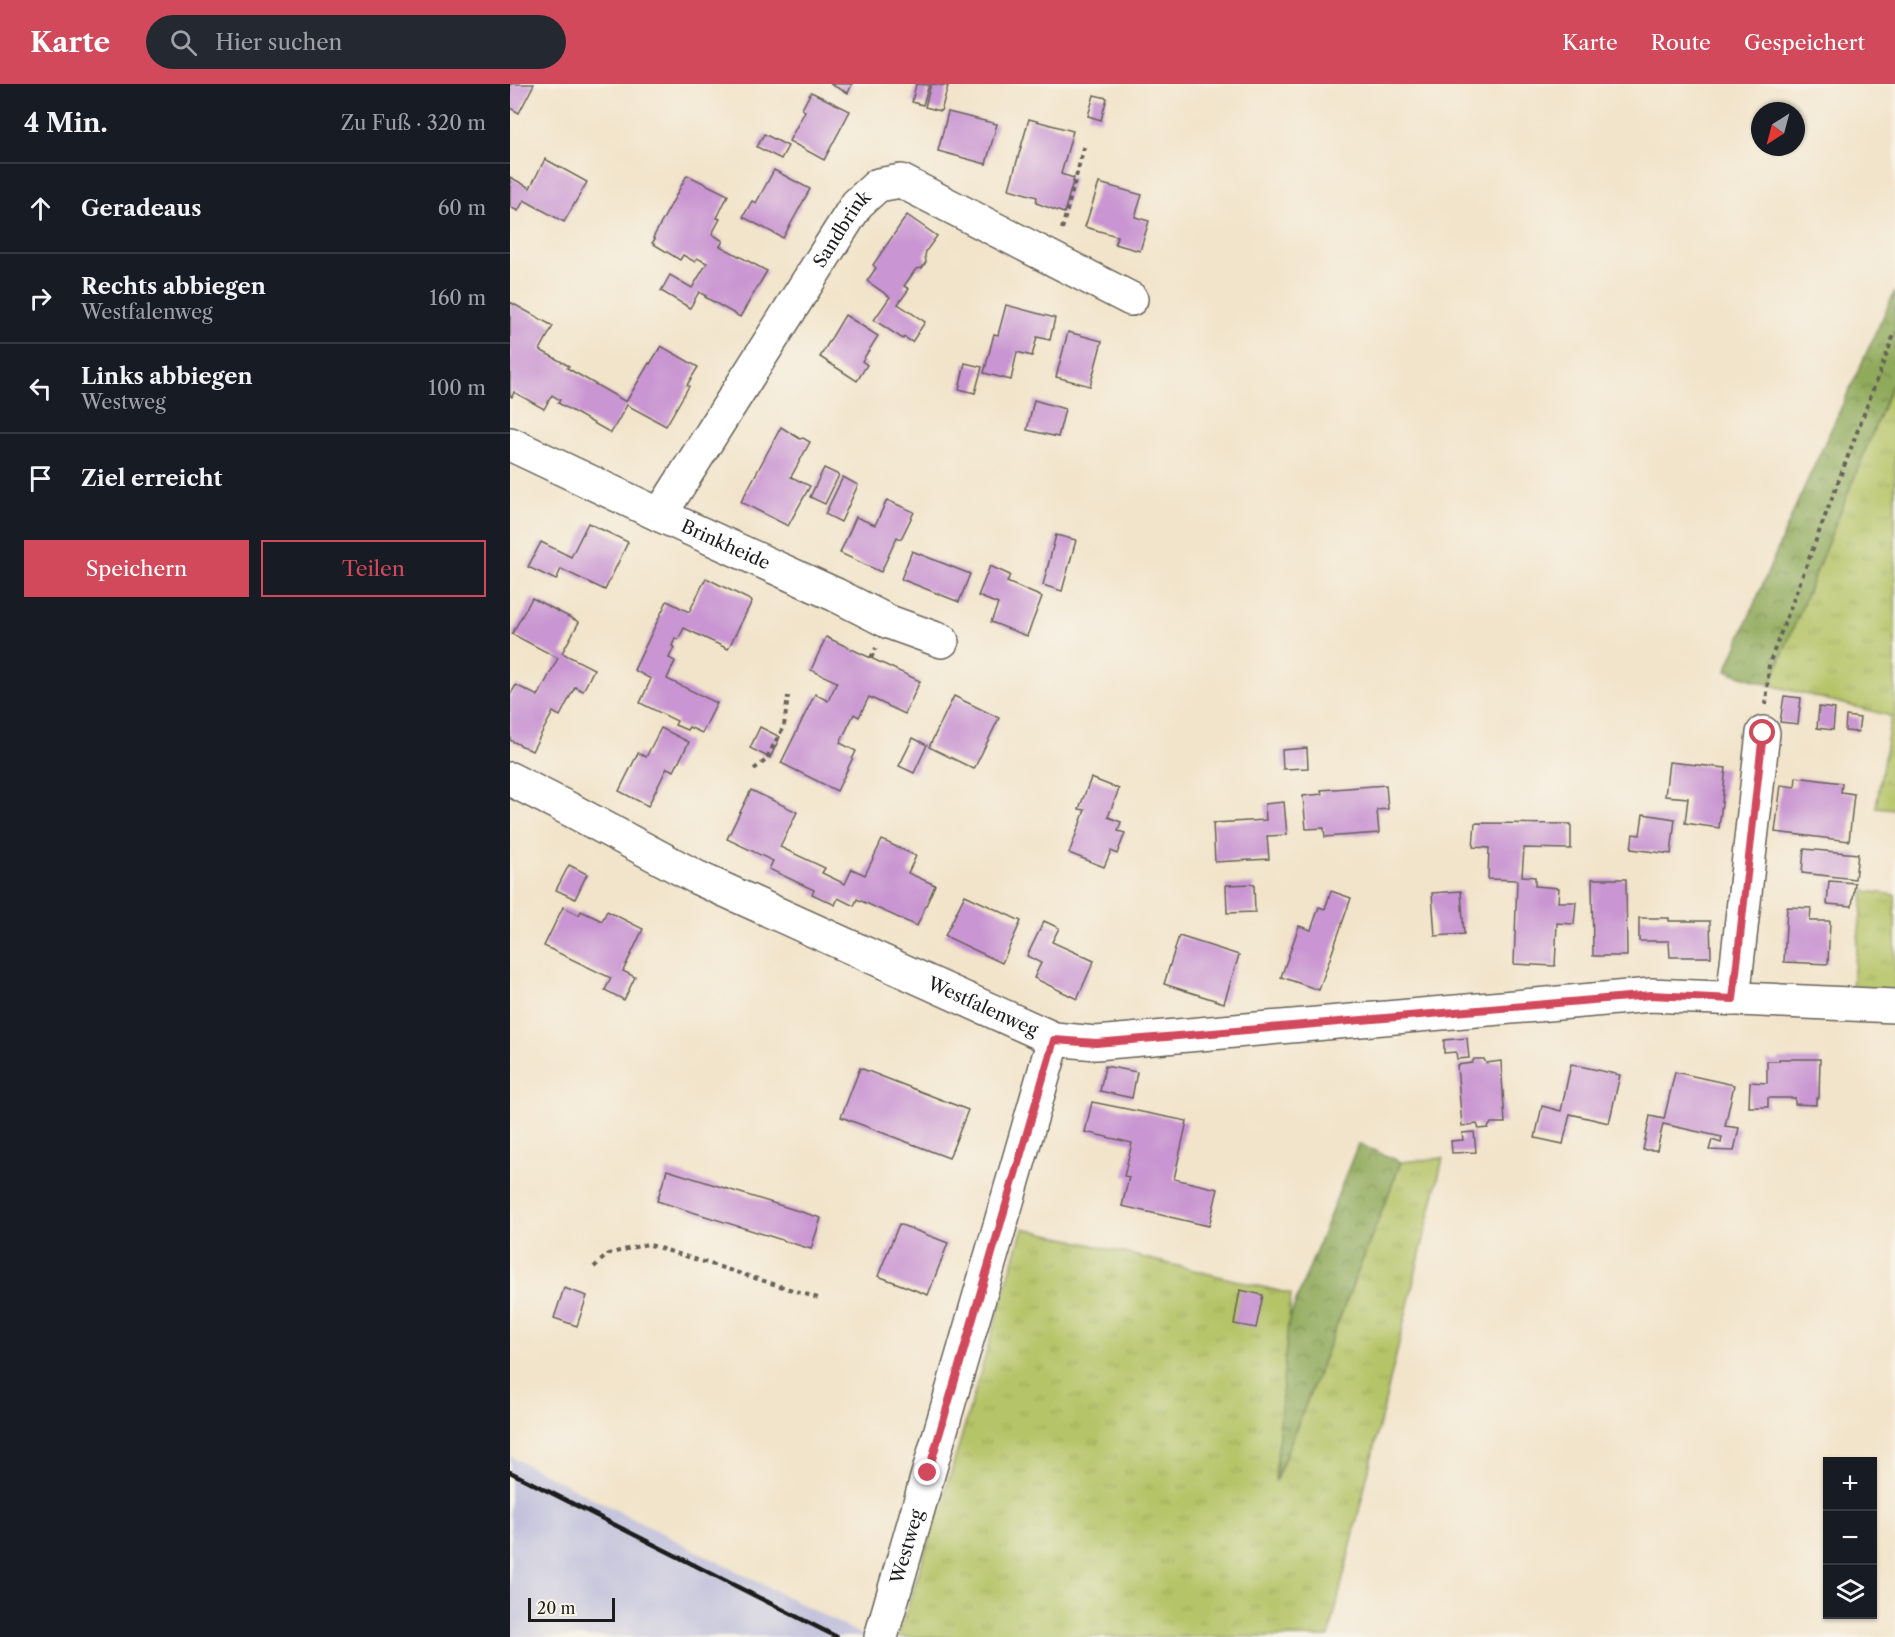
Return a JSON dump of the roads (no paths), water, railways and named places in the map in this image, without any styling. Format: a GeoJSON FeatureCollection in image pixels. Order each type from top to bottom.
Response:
{"type":"FeatureCollection","features":[{"type":"Feature","properties":{"kind":"street","name":"Sandbrink"},"geometry":{"type":"LineString","coordinates":[[660,515],[857,204],[878,185],[901,181],[1131,298]]}},
{"type":"Feature","properties":{"kind":"street","name":"Brinkheide"},"geometry":{"type":"LineString","coordinates":[[510,444],[836,595],[889,622],[942,641]]}},
{"type":"Feature","properties":{"kind":"street"},"geometry":{"type":"LineString","coordinates":[[1733,999],[1763,733]]}},
{"type":"Feature","properties":{"kind":"street","name":"Westfalenweg"},"geometry":{"type":"LineString","coordinates":[[510,779],[698,878],[1054,1040],[1096,1043],[1651,995],[1895,1006]]}},
{"type":"Feature","properties":{"kind":"street","name":"Westweg"},"geometry":{"type":"LineString","coordinates":[[881,1637],[1054,1040]]}},
{"type":"Feature","properties":{"kind":"railway"},"geometry":{"type":"LineString","coordinates":[[510,1472],[837,1637]]}}]}
